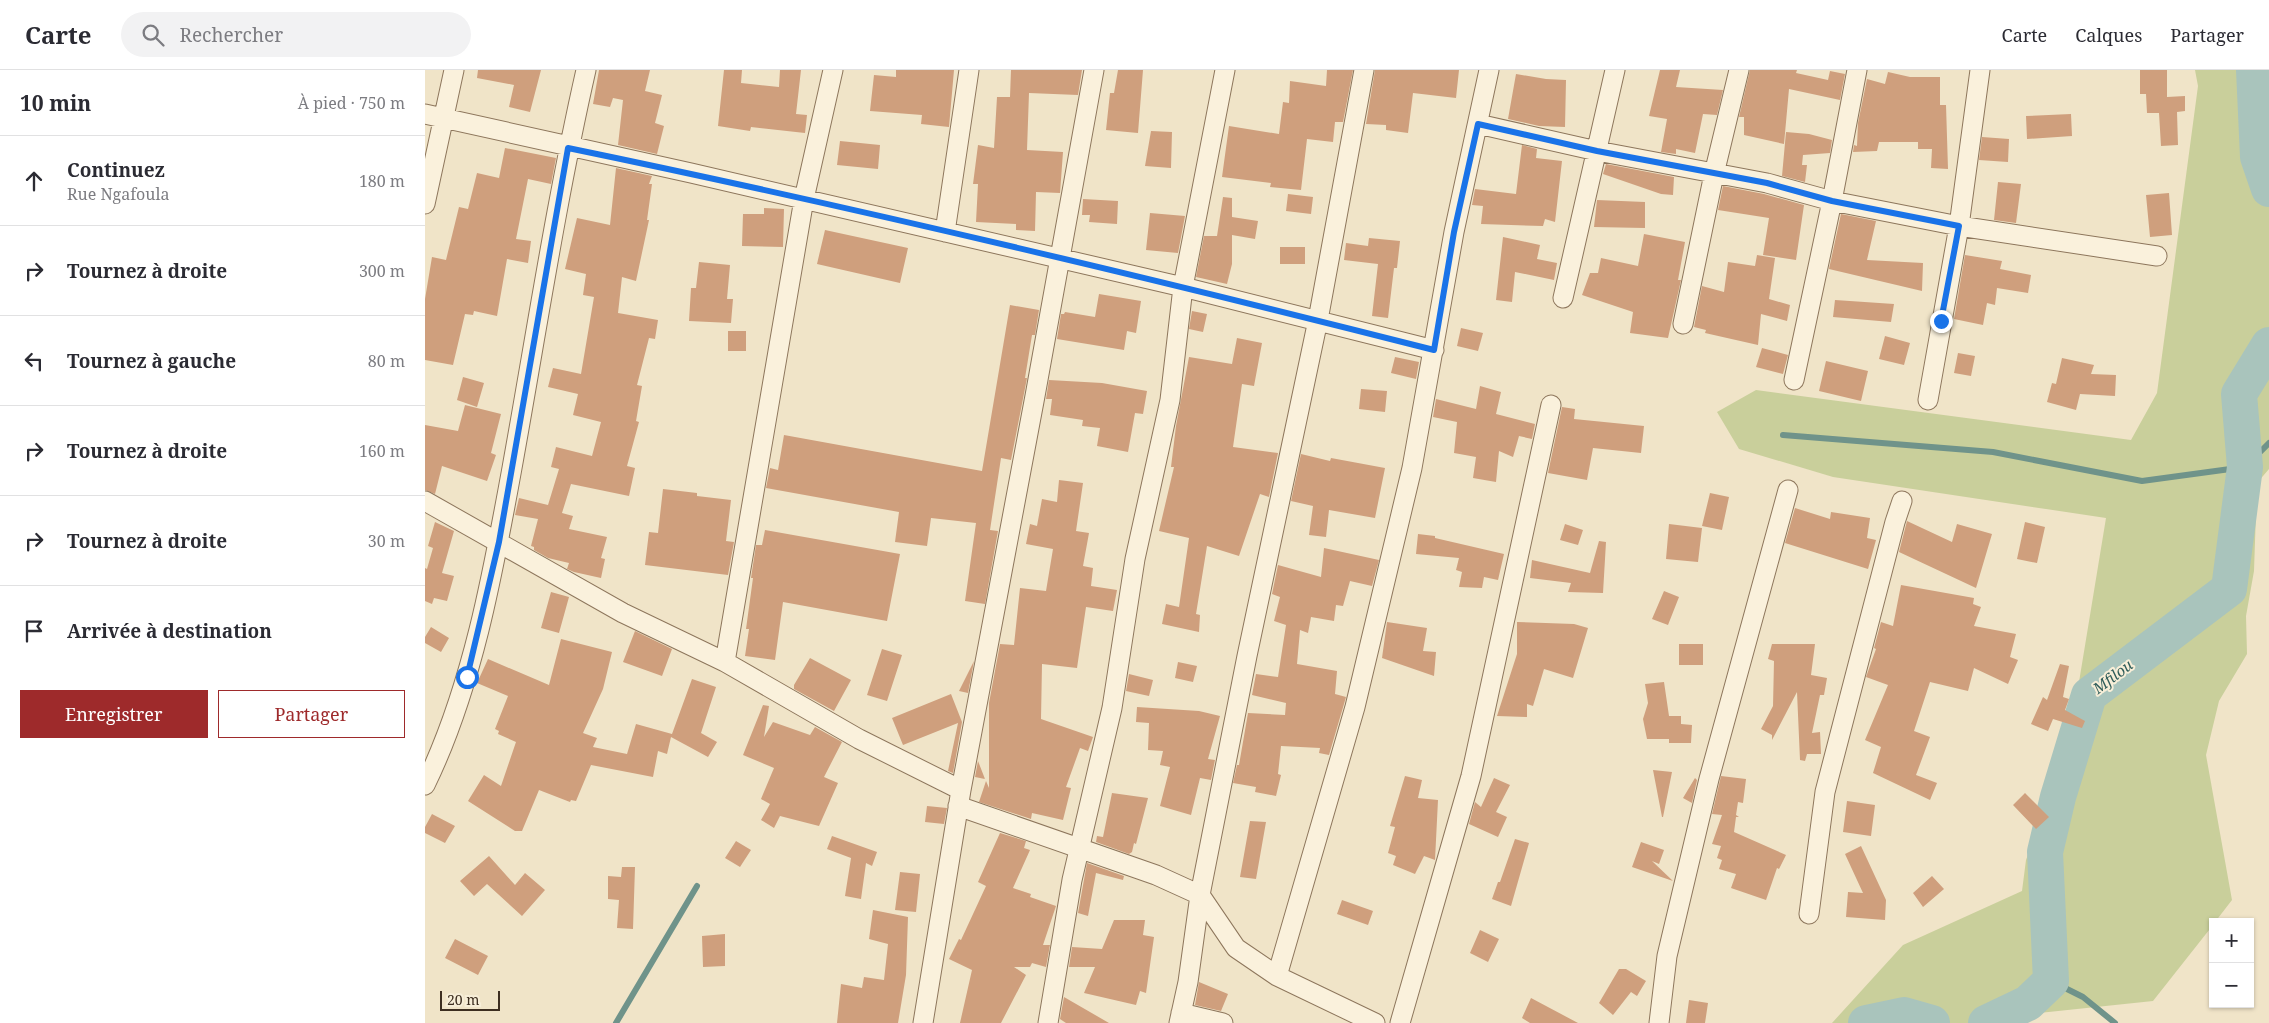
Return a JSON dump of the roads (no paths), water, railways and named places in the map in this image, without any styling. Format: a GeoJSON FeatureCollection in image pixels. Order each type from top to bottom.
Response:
{"type":"FeatureCollection","features":[{"type":"Feature","properties":{"kind":"street"},"geometry":{"type":"LineString","coordinates":[[425,204],[454,70]]}},
{"type":"Feature","properties":{"kind":"street"},"geometry":{"type":"LineString","coordinates":[[425,785],[467,677],[499,542],[568,148],[587,70]]}},
{"type":"Feature","properties":{"kind":"street"},"geometry":{"type":"LineString","coordinates":[[725,662],[804,199],[833,70]]}},
{"type":"Feature","properties":{"kind":"street"},"geometry":{"type":"LineString","coordinates":[[945,232],[969,70]]}},
{"type":"Feature","properties":{"kind":"street"},"geometry":{"type":"LineString","coordinates":[[923,1023],[959,798],[1094,70]]}},
{"type":"Feature","properties":{"kind":"street"},"geometry":{"type":"LineString","coordinates":[[1048,1023],[1078,849],[1112,708],[1135,559],[1170,400],[1183,287],[1225,70]]}},
{"type":"Feature","properties":{"kind":"street"},"geometry":{"type":"LineString","coordinates":[[1223,1023],[1180,1018],[1188,982],[1200,895],[1247,656],[1318,320],[1364,70]]}},
{"type":"Feature","properties":{"kind":"street"},"geometry":{"type":"LineString","coordinates":[[1277,976],[1355,707],[1412,468],[1454,232],[1489,70]]}},
{"type":"Feature","properties":{"kind":"street"},"geometry":{"type":"LineString","coordinates":[[1563,298],[1615,70]]}},
{"type":"Feature","properties":{"kind":"street"},"geometry":{"type":"LineString","coordinates":[[1683,324],[1714,174],[1739,70]]}},
{"type":"Feature","properties":{"kind":"street"},"geometry":{"type":"LineString","coordinates":[[1794,380],[1832,201],[1857,70]]}},
{"type":"Feature","properties":{"kind":"street"},"geometry":{"type":"LineString","coordinates":[[1928,400],[1959,226],[1980,70]]}},
{"type":"Feature","properties":{"kind":"street"},"geometry":{"type":"LineString","coordinates":[[425,114],[1183,287],[1434,350]]}},
{"type":"Feature","properties":{"kind":"street"},"geometry":{"type":"LineString","coordinates":[[1478,124],[1597,151],[1767,183],[1832,201],[1959,226],[2157,256]]}},
{"type":"Feature","properties":{"kind":"street"},"geometry":{"type":"LineString","coordinates":[[1400,1023],[1471,776],[1551,405]]}},
{"type":"Feature","properties":{"kind":"street"},"geometry":{"type":"LineString","coordinates":[[1659,1023],[1667,956],[1709,780],[1788,490]]}},
{"type":"Feature","properties":{"kind":"street"},"geometry":{"type":"LineString","coordinates":[[425,501],[623,613],[725,662],[959,798],[1078,849],[1156,875],[1200,895],[1236,948],[1277,976],[1375,1023]]}},
{"type":"Feature","properties":{"kind":"street"},"geometry":{"type":"LineString","coordinates":[[1809,914],[1825,792],[1895,522],[1902,502]]}},
{"type":"Feature","properties":{"kind":"waterway","name":"Mfilou"},"geometry":{"type":"LineString","coordinates":[[2254,70],[2258,157],[2269,189]]}},
{"type":"Feature","properties":{"kind":"waterway","name":"Mfilou"},"geometry":{"type":"LineString","coordinates":[[1986,1023],[2028,1003],[2051,981],[2045,852],[2058,797],[2089,695],[2229,589],[2245,467],[2239,394],[2269,345]]}},
{"type":"Feature","properties":{"kind":"waterway"},"geometry":{"type":"LineString","coordinates":[[1783,435],[1993,452],[2142,481],[2245,467],[2269,443]]}},
{"type":"Feature","properties":{"kind":"waterway"},"geometry":{"type":"LineString","coordinates":[[616,1023],[697,886]]}},
{"type":"Feature","properties":{"kind":"waterway"},"geometry":{"type":"LineString","coordinates":[[2051,981],[2083,997],[2115,1023]]}},
{"type":"Feature","properties":{"kind":"waterway","name":"Mfilou"},"geometry":{"type":"LineString","coordinates":[[1866,1023],[1904,1015],[1932,1023]]}}]}
